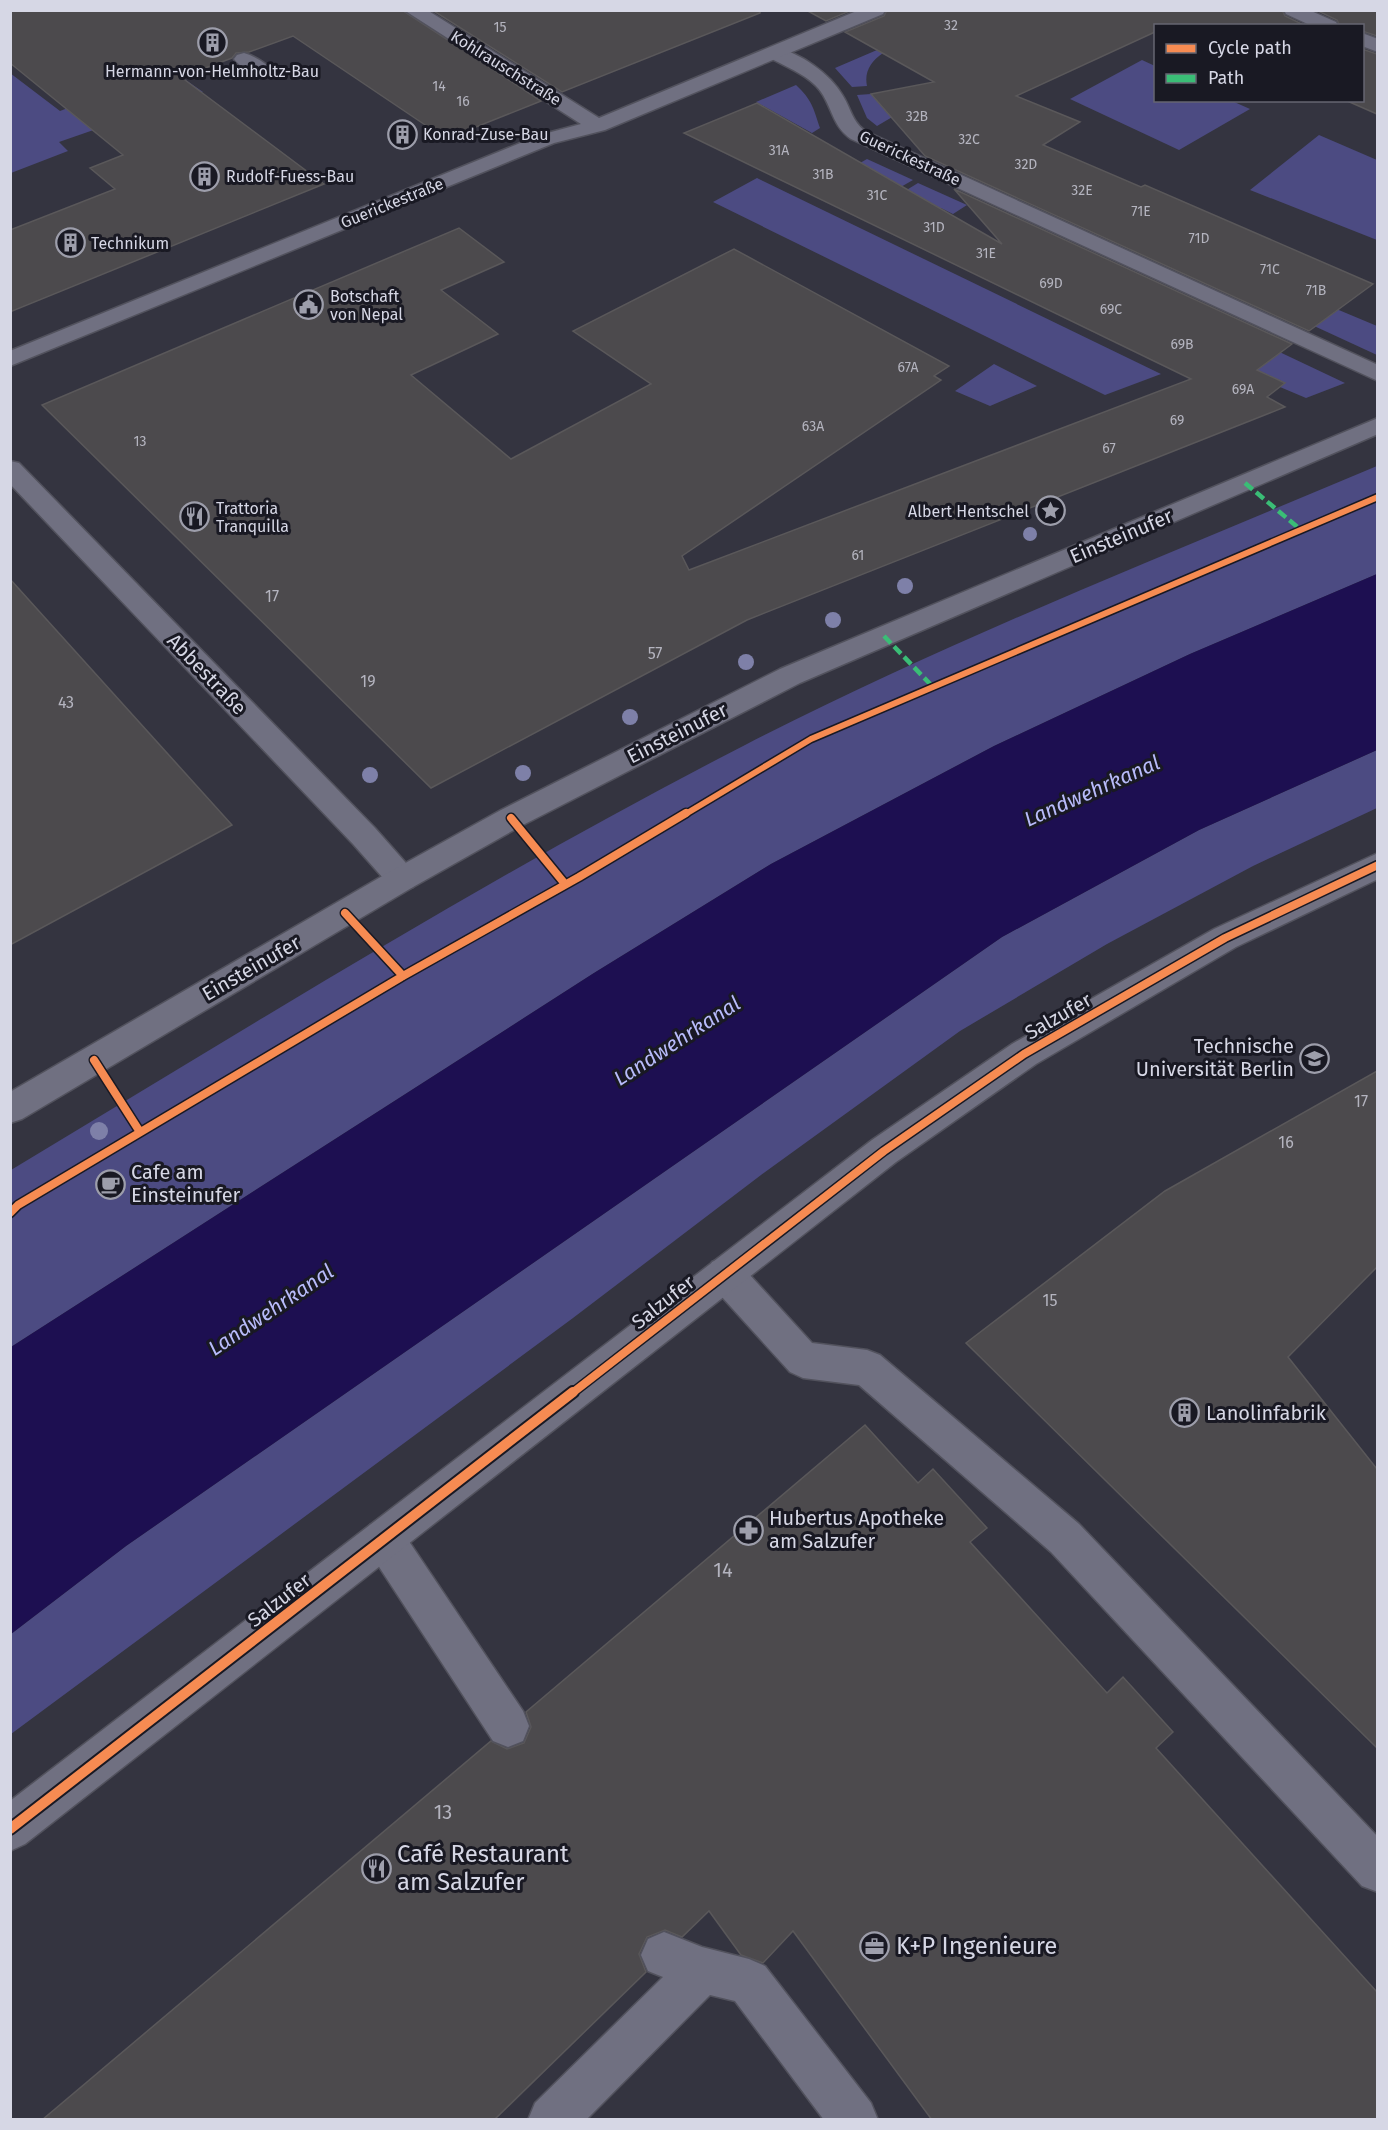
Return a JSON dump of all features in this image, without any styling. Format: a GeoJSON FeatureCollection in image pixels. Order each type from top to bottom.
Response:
{"type":"FeatureCollection","features":[{"type":"Feature","properties":{"kind":"street","name":"Kohlrauschstraße"},"geometry":{"type":"LineString","coordinates":[[413,10],[598,126]]}},
{"type":"Feature","properties":{"kind":"street","name":"Guerickestraße"},"geometry":{"type":"LineString","coordinates":[[10,359],[547,139],[598,126],[876,10]]}},
{"type":"Feature","properties":{"kind":"street"},"geometry":{"type":"LineString","coordinates":[[1293,10],[1324,24]]}},
{"type":"Feature","properties":{"kind":"street","name":"Guerickestraße"},"geometry":{"type":"LineString","coordinates":[[775,53],[829,88],[836,100],[842,121],[847,128],[858,135],[1377,374]]}},
{"type":"Feature","properties":{"kind":"street"},"geometry":{"type":"LineString","coordinates":[[244,59],[263,72]]}},
{"type":"Feature","properties":{"kind":"street","name":"Einsteinufer"},"geometry":{"type":"LineString","coordinates":[[10,1109],[402,879],[511,818],[790,676],[1377,425]]}},
{"type":"Feature","properties":{"kind":"street","name":"Abbestraße"},"geometry":{"type":"LineString","coordinates":[[10,470],[364,836],[402,879]]}},
{"type":"Feature","properties":{"kind":"street","name":"Salzufer"},"geometry":{"type":"LineString","coordinates":[[10,1830],[884,1151],[1024,1054],[1225,938],[1377,865]]}},
{"type":"Feature","properties":{"kind":"street"},"geometry":{"type":"LineString","coordinates":[[725,1274],[804,1360],[867,1368],[1065,1538],[1377,1870]]}},
{"type":"Feature","properties":{"kind":"street"},"geometry":{"type":"LineString","coordinates":[[384,1539],[508,1726]]}},
{"type":"Feature","properties":{"kind":"street"},"geometry":{"type":"LineString","coordinates":[[552,2120],[683,1963],[749,1982],[854,2120]]}},
{"type":"Feature","properties":{"kind":"shaded area"},"geometry":{"type":"Polygon","coordinates":[[[877,50],[883,53],[869,67],[867,86],[852,87],[835,68],[877,50]]]}},
{"type":"Feature","properties":{"kind":"shaded area"},"geometry":{"type":"Polygon","coordinates":[[[1142,60],[1154,66],[1154,102],[1234,102],[1250,109],[1179,150],[1070,99],[1142,60]]]}},
{"type":"Feature","properties":{"kind":"shaded area"},"geometry":{"type":"Polygon","coordinates":[[[170,69],[203,92],[59,142],[68,151],[11,173],[10,73],[60,111],[170,69]]]}},
{"type":"Feature","properties":{"kind":"shaded area"},"geometry":{"type":"Polygon","coordinates":[[[796,85],[809,100],[816,115],[820,128],[812,133],[756,102],[796,85]]]}},
{"type":"Feature","properties":{"kind":"shaded area"},"geometry":{"type":"Polygon","coordinates":[[[871,94],[894,116],[877,126],[867,118],[857,95],[871,94]]]}},
{"type":"Feature","properties":{"kind":"shaded area"},"geometry":{"type":"Polygon","coordinates":[[[1319,135],[1377,160],[1377,240],[1250,190],[1319,135]]]}},
{"type":"Feature","properties":{"kind":"shaded area"},"geometry":{"type":"Polygon","coordinates":[[[867,159],[913,180],[899,188],[853,167],[867,159]]]}},
{"type":"Feature","properties":{"kind":"shaded area"},"geometry":{"type":"Polygon","coordinates":[[[757,178],[1161,374],[1105,395],[713,202],[757,178]]]}},
{"type":"Feature","properties":{"kind":"shaded area"},"geometry":{"type":"Polygon","coordinates":[[[918,183],[967,205],[953,214],[941,208],[938,210],[905,191],[918,183]]]}},
{"type":"Feature","properties":{"kind":"shaded area"},"geometry":{"type":"Polygon","coordinates":[[[1334,308],[1377,326],[1377,355],[1312,325],[1334,308]]]}},
{"type":"Feature","properties":{"kind":"shaded area"},"geometry":{"type":"Polygon","coordinates":[[[1208,318],[1345,383],[1306,398],[1280,387],[1285,383],[1257,370],[1208,318]]]}},
{"type":"Feature","properties":{"kind":"shaded area"},"geometry":{"type":"Polygon","coordinates":[[[994,364],[1037,386],[990,406],[955,391],[994,364]]]}},
{"type":"Feature","properties":{"kind":"shaded area"},"geometry":{"type":"Polygon","coordinates":[[[1377,466],[1377,574],[1190,654],[994,746],[771,864],[594,973],[11,1347],[11,1170],[467,897],[653,793],[747,744],[981,633],[1377,466]]]}},
{"type":"Feature","properties":{"kind":"shaded area"},"geometry":{"type":"Polygon","coordinates":[[[1377,750],[1377,808],[1253,866],[1107,944],[960,1031],[761,1175],[573,1318],[11,1734],[11,1634],[126,1546],[1002,937],[1199,830],[1377,750]]]}},
{"type":"Feature","properties":{"kind":"water","name":"Landwehrkanal"},"geometry":{"type":"Polygon","coordinates":[[[1377,574],[1377,750],[1199,830],[1002,937],[126,1546],[11,1634],[11,1347],[594,973],[771,864],[994,746],[1190,654],[1377,574]]]}},
{"type":"Feature","properties":{"kind":"building"},"geometry":{"type":"Polygon","coordinates":[[[10,10],[402,10],[541,101],[446,139],[293,36],[249,52],[236,53],[232,58],[181,77],[324,184],[10,312],[10,230],[115,189],[90,168],[123,155],[10,63],[10,10]]]}},
{"type":"Feature","properties":{"kind":"building"},"geometry":{"type":"Polygon","coordinates":[[[432,10],[760,10],[760,13],[562,92],[432,10]]]}},
{"type":"Feature","properties":{"kind":"building"},"geometry":{"type":"Polygon","coordinates":[[[806,10],[852,10],[826,21],[806,10]]]}},
{"type":"Feature","properties":{"kind":"building"},"geometry":{"type":"Polygon","coordinates":[[[887,10],[1282,10],[1285,16],[1302,24],[1154,24],[1154,32],[1016,96],[1080,122],[1043,145],[1141,187],[1145,185],[1373,284],[1309,331],[925,156],[871,94],[934,82],[845,32],[884,16],[887,10]]]}},
{"type":"Feature","properties":{"kind":"building"},"geometry":{"type":"Polygon","coordinates":[[[1316,10],[1377,10],[1377,36],[1364,32],[1364,24],[1339,24],[1337,20],[1316,10]]]}},
{"type":"Feature","properties":{"kind":"building"},"geometry":{"type":"Polygon","coordinates":[[[1364,50],[1377,54],[1377,114],[1350,102],[1364,102],[1364,50]]]}},
{"type":"Feature","properties":{"kind":"building"},"geometry":{"type":"Polygon","coordinates":[[[757,103],[1002,244],[954,189],[1292,344],[1257,370],[1285,383],[1267,397],[1285,407],[747,620],[431,788],[42,405],[459,228],[504,262],[441,290],[498,334],[411,375],[511,459],[651,384],[573,331],[734,249],[949,366],[934,376],[941,380],[682,556],[689,570],[1191,379],[684,133],[757,103]]]}},
{"type":"Feature","properties":{"kind":"building"},"geometry":{"type":"Polygon","coordinates":[[[10,579],[232,825],[10,945],[10,579]]]}},
{"type":"Feature","properties":{"kind":"building","name":"Lanolinfabrik"},"geometry":{"type":"Polygon","coordinates":[[[1377,1071],[1377,1267],[1288,1357],[1377,1469],[1377,1748],[966,1343],[1165,1191],[1377,1071]]]}},
{"type":"Feature","properties":{"kind":"building"},"geometry":{"type":"Polygon","coordinates":[[[865,1425],[918,1483],[933,1469],[987,1528],[970,1542],[1107,1693],[1123,1677],[1173,1732],[1156,1748],[1377,1992],[1377,2120],[932,2120],[793,1931],[763,1963],[741,1955],[709,1911],[682,1937],[665,1930],[647,1937],[639,1954],[646,1972],[494,2120],[42,2120],[491,1741],[507,1749],[524,1743],[531,1727],[526,1712],[865,1425]]]}},
{"type":"Feature","properties":{"kind":"marked path"},"geometry":{"type":"LineString","coordinates":[[1245,483],[1301,530]]}},
{"type":"Feature","properties":{"kind":"marked path"},"geometry":{"type":"LineString","coordinates":[[884,636],[933,687]]}},
{"type":"Feature","properties":{"kind":"cycle path"},"geometry":{"type":"LineString","coordinates":[[10,1213],[18,1205],[403,976],[579,877],[811,739],[1378,497]]}},
{"type":"Feature","properties":{"kind":"cycle path"},"geometry":{"type":"LineString","coordinates":[[511,818],[565,884]]}},
{"type":"Feature","properties":{"kind":"cycle path"},"geometry":{"type":"LineString","coordinates":[[10,1829],[884,1151],[1024,1054],[1225,938],[1378,865]]}},
{"type":"Feature","properties":{"kind":"cycle path"},"geometry":{"type":"LineString","coordinates":[[345,913],[403,976]]}},
{"type":"Feature","properties":{"kind":"cycle path"},"geometry":{"type":"LineString","coordinates":[[94,1060],[140,1132]]}},
{"type":"Feature","properties":{"kind":"place","name":"Hermann-von-Helmholtz-Bau"},"geometry":{"type":"Point","coordinates":[212,43]}},
{"type":"Feature","properties":{"kind":"place","name":"Konrad-Zuse-Bau"},"geometry":{"type":"Point","coordinates":[402,134]}},
{"type":"Feature","properties":{"kind":"place","name":"Rudolf-Fuess-Bau"},"geometry":{"type":"Point","coordinates":[205,176]}},
{"type":"Feature","properties":{"kind":"place","name":"Technikum"},"geometry":{"type":"Point","coordinates":[70,243]}},
{"type":"Feature","properties":{"kind":"place","name":"Botschaft von Nepal"},"geometry":{"type":"Point","coordinates":[309,305]}},
{"type":"Feature","properties":{"kind":"place","name":"Albert Hentschel"},"geometry":{"type":"Point","coordinates":[1050,511]}},
{"type":"Feature","properties":{"kind":"place","name":"Trattoria Tranquilla"},"geometry":{"type":"Point","coordinates":[195,517]}},
{"type":"Feature","properties":{"kind":"place","name":"Technische Universität Berlin"},"geometry":{"type":"Point","coordinates":[1315,1058]}},
{"type":"Feature","properties":{"kind":"place","name":"Cafe am Einsteinufer"},"geometry":{"type":"Point","coordinates":[110,1184]}},
{"type":"Feature","properties":{"kind":"place","name":"Lanolinfabrik"},"geometry":{"type":"Point","coordinates":[1185,1413]}},
{"type":"Feature","properties":{"kind":"place","name":"Hubertus Apotheke am Salzufer"},"geometry":{"type":"Point","coordinates":[748,1530]}},
{"type":"Feature","properties":{"kind":"place","name":"Café Restaurant am Salzufer"},"geometry":{"type":"Point","coordinates":[376,1868]}},
{"type":"Feature","properties":{"kind":"place","name":"K+P Ingenieure"},"geometry":{"type":"Point","coordinates":[875,1946]}}]}
